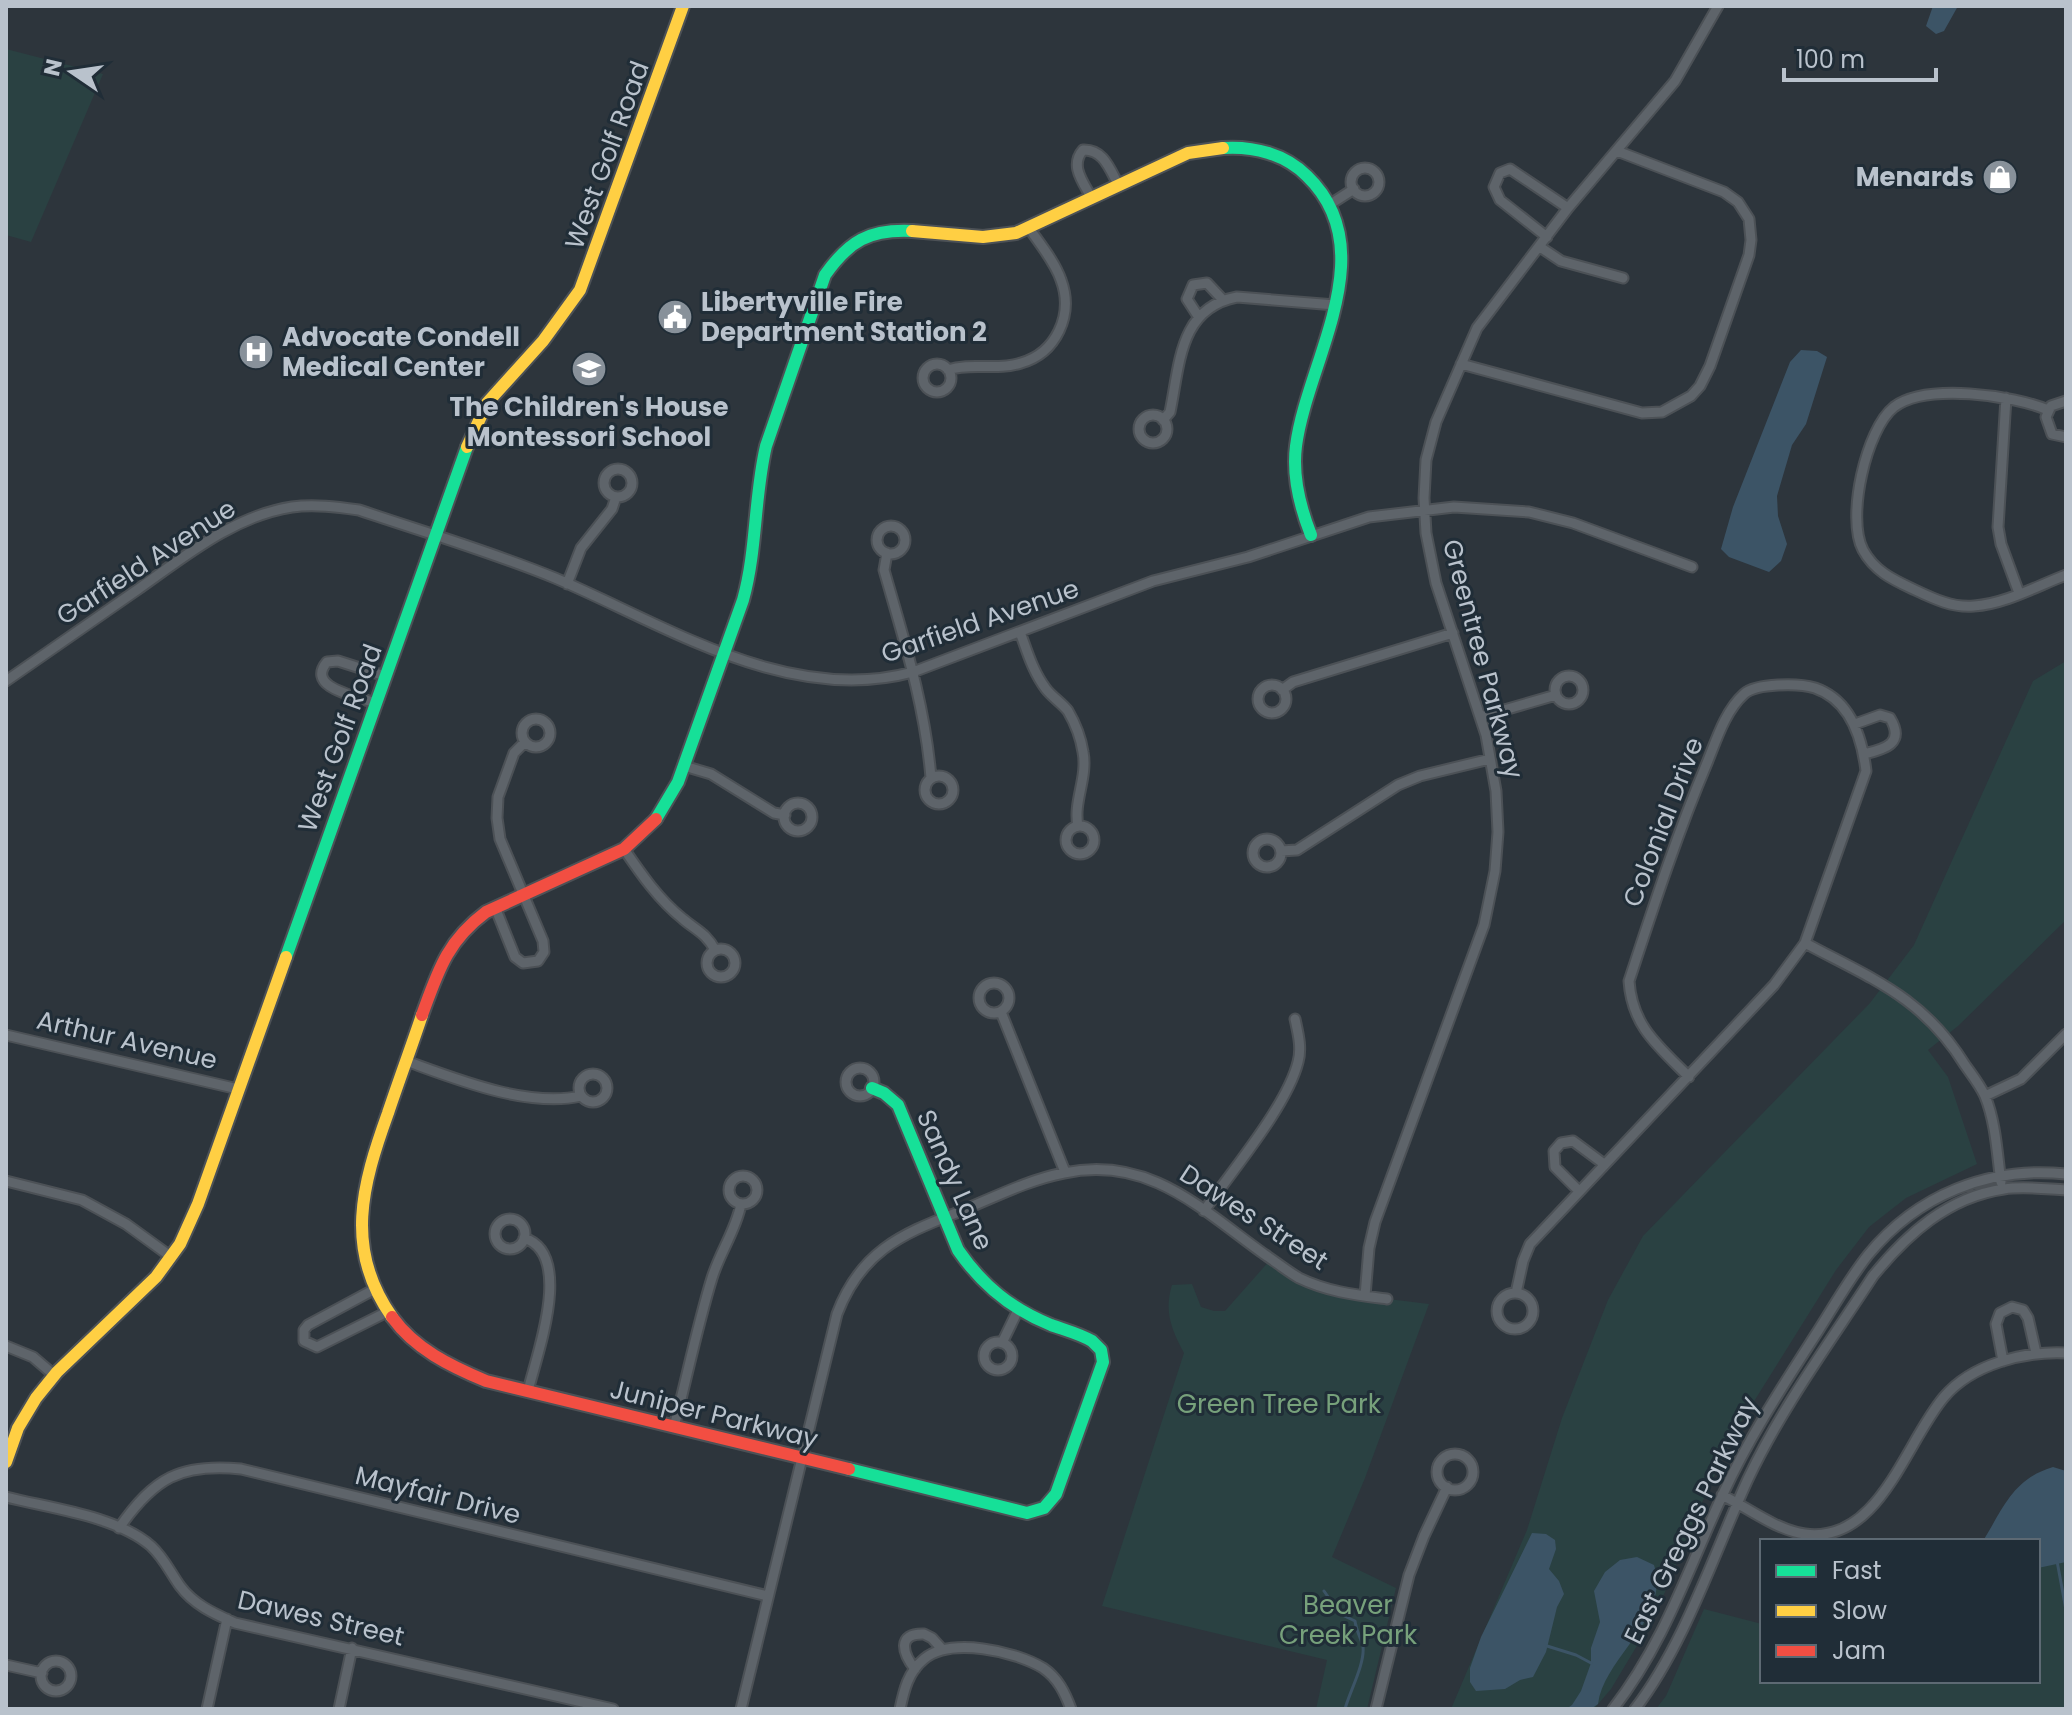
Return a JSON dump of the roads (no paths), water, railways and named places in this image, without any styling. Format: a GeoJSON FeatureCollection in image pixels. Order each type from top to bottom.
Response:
{"type":"FeatureCollection","features":[{"type":"Feature","properties":{"kind":"street","name":"West Golf Road"},"geometry":{"type":"LineString","coordinates":[[6,1462],[32,1400],[138,1294],[177,1248],[198,1204],[466,448],[487,403],[543,341],[580,290],[683,6]]}},
{"type":"Feature","properties":{"kind":"street","name":"Greentree Parkway"},"geometry":{"type":"LineString","coordinates":[[1365,1296],[1369,1248],[1375,1222],[1484,925],[1491,899],[1498,832],[1496,791],[1480,717],[1436,583],[1426,533],[1426,460],[1436,422],[1477,328],[1568,208],[1686,65],[1718,6]]}},
{"type":"Feature","properties":{"kind":"street","name":"Juniper Parkway"},"geometry":{"type":"LineString","coordinates":[[1050,1504],[1038,1512],[1027,1513],[464,1374],[419,1348],[387,1312],[375,1289],[363,1250],[360,1221],[362,1192],[441,962],[452,943],[470,923],[495,907],[624,849],[655,821],[667,804],[684,766],[743,600],[751,571],[761,467],[766,446],[825,275],[833,259],[855,240],[870,233],[889,231],[991,237],[1008,235],[1188,153],[1222,146],[1258,149],[1294,165],[1308,176],[1337,218],[1344,257],[1343,275],[1299,427],[1296,449],[1295,483],[1311,535]]}},
{"type":"Feature","properties":{"kind":"street"},"geometry":{"type":"LineString","coordinates":[[1092,199],[1075,165],[1083,150],[1092,150],[1101,155],[1119,186]]}},
{"type":"Feature","properties":{"kind":"street"},"geometry":{"type":"LineString","coordinates":[[1461,364],[1642,413],[1662,412],[1679,404],[1700,386],[1749,255],[1749,219],[1738,202],[1724,192],[1617,151]]}},
{"type":"Feature","properties":{"kind":"street"},"geometry":{"type":"LineString","coordinates":[[1547,237],[1500,200],[1494,187],[1500,173],[1510,169],[1520,174],[1568,208]]}},
{"type":"Feature","properties":{"kind":"street"},"geometry":{"type":"LineString","coordinates":[[1329,205],[1354,189]]}},
{"type":"Feature","properties":{"kind":"street"},"geometry":{"type":"LineString","coordinates":[[948,370],[962,365],[1019,364],[1040,355],[1054,342],[1062,327],[1065,295],[1061,277],[1029,228]]}},
{"type":"Feature","properties":{"kind":"street"},"geometry":{"type":"LineString","coordinates":[[1540,247],[1561,261],[1623,278]]}},
{"type":"Feature","properties":{"kind":"street"},"geometry":{"type":"LineString","coordinates":[[1198,316],[1187,299],[1193,285],[1207,283],[1223,300]]}},
{"type":"Feature","properties":{"kind":"street"},"geometry":{"type":"LineString","coordinates":[[1163,420],[1170,412],[1185,339],[1198,316],[1223,300],[1237,297],[1335,305]]}},
{"type":"Feature","properties":{"kind":"street"},"geometry":{"type":"LineString","coordinates":[[2048,410],[2022,400],[1920,394],[1896,406],[1883,417],[1871,441],[1856,512],[1856,527],[1863,550],[1880,572],[1952,605],[1971,607],[1994,603],[2066,575]]}},
{"type":"Feature","properties":{"kind":"street"},"geometry":{"type":"LineString","coordinates":[[2006,398],[1998,527],[2019,593]]}},
{"type":"Feature","properties":{"kind":"street"},"geometry":{"type":"LineString","coordinates":[[2066,401],[2055,403],[2046,417],[2048,429],[2058,437],[2066,437]]}},
{"type":"Feature","properties":{"kind":"street"},"geometry":{"type":"LineString","coordinates":[[567,584],[581,548],[612,509],[616,497]]}},
{"type":"Feature","properties":{"kind":"street","name":"Garfield Avenue"},"geometry":{"type":"LineString","coordinates":[[6,681],[231,527],[260,515],[293,507],[331,506],[359,510],[567,584],[724,653],[781,670],[846,681],[886,680],[913,672],[1153,581],[1234,561],[1369,517],[1477,507],[1529,512],[1573,523],[1692,567]]}},
{"type":"Feature","properties":{"kind":"street"},"geometry":{"type":"LineString","coordinates":[[887,553],[884,570],[927,731],[931,778]]}},
{"type":"Feature","properties":{"kind":"street"},"geometry":{"type":"LineString","coordinates":[[1020,632],[1034,670],[1047,690],[1067,711],[1077,729],[1084,755],[1084,779],[1076,818],[1078,826]]}},
{"type":"Feature","properties":{"kind":"street"},"geometry":{"type":"LineString","coordinates":[[1282,690],[1293,682],[1453,633]]}},
{"type":"Feature","properties":{"kind":"street"},"geometry":{"type":"LineString","coordinates":[[375,703],[330,687],[320,675],[327,662],[338,661],[385,676]]}},
{"type":"Feature","properties":{"kind":"street","name":"Colonial Drive"},"geometry":{"type":"LineString","coordinates":[[1516,1293],[1530,1244],[1689,1077],[1774,985],[1805,943],[1866,771],[1855,724],[1834,699],[1816,688],[1798,684],[1763,687],[1745,693],[1725,720],[1684,817],[1629,981],[1630,1003],[1647,1034],[1689,1077]]}},
{"type":"Feature","properties":{"kind":"street"},"geometry":{"type":"LineString","coordinates":[[1480,717],[1556,695]]}},
{"type":"Feature","properties":{"kind":"street"},"geometry":{"type":"LineString","coordinates":[[1855,724],[1880,715],[1890,718],[1896,727],[1894,741],[1888,748],[1864,754]]}},
{"type":"Feature","properties":{"kind":"street"},"geometry":{"type":"LineString","coordinates":[[495,907],[515,957],[523,963],[534,963],[542,957],[544,947],[500,839],[497,818],[498,797],[514,753],[525,742]]}},
{"type":"Feature","properties":{"kind":"street"},"geometry":{"type":"LineString","coordinates":[[1281,851],[1297,850],[1409,780],[1490,759]]}},
{"type":"Feature","properties":{"kind":"street"},"geometry":{"type":"LineString","coordinates":[[684,766],[711,774],[774,813],[785,815]]}},
{"type":"Feature","properties":{"kind":"street"},"geometry":{"type":"LineString","coordinates":[[624,849],[658,895],[683,920],[709,938],[715,950]]}},
{"type":"Feature","properties":{"kind":"street"},"geometry":{"type":"LineString","coordinates":[[1805,943],[1905,997],[1927,1015],[1953,1045],[1985,1096],[1996,1140],[2002,1189]]}},
{"type":"Feature","properties":{"kind":"street"},"geometry":{"type":"LineString","coordinates":[[1001,1012],[1065,1172]]}},
{"type":"Feature","properties":{"kind":"street"},"geometry":{"type":"LineString","coordinates":[[1204,1211],[1290,1086],[1299,1061],[1295,1019]]}},
{"type":"Feature","properties":{"kind":"street"},"geometry":{"type":"LineString","coordinates":[[1985,1096],[2021,1079],[2066,1034]]}},
{"type":"Feature","properties":{"kind":"street","name":"Arthur Avenue"},"geometry":{"type":"LineString","coordinates":[[6,1035],[238,1089]]}},
{"type":"Feature","properties":{"kind":"street"},"geometry":{"type":"LineString","coordinates":[[406,1061],[452,1077],[530,1097],[567,1099],[581,1096]]}},
{"type":"Feature","properties":{"kind":"street","name":"Sandy Lane"},"geometry":{"type":"LineString","coordinates":[[872,1088],[898,1105],[958,1250],[971,1271],[998,1297],[1018,1310],[1097,1343],[1104,1358],[1050,1504]]}},
{"type":"Feature","properties":{"kind":"street"},"geometry":{"type":"LineString","coordinates":[[1579,1191],[1555,1167],[1554,1151],[1561,1143],[1573,1141],[1604,1164]]}},
{"type":"Feature","properties":{"kind":"street","name":"Dawes Street"},"geometry":{"type":"LineString","coordinates":[[741,1709],[837,1314],[844,1294],[870,1259],[890,1243],[944,1217],[1040,1179],[1065,1172],[1097,1170],[1142,1176],[1169,1186],[1296,1276],[1333,1291],[1387,1299]]}},
{"type":"Feature","properties":{"kind":"street","name":"East Greggs Parkway"},"geometry":{"type":"LineString","coordinates":[[1613,1709],[1663,1633],[1737,1464],[1778,1394],[1868,1255],[1898,1222],[1921,1206],[1965,1184],[2041,1171],[2066,1174]]}},
{"type":"Feature","properties":{"kind":"street"},"geometry":{"type":"LineString","coordinates":[[6,1181],[82,1200],[126,1224],[170,1256]]}},
{"type":"Feature","properties":{"kind":"street","name":"East Greggs Parkway"},"geometry":{"type":"LineString","coordinates":[[1635,1709],[1670,1653],[1777,1424],[1887,1259],[1914,1231],[1945,1209],[2002,1189],[2066,1190]]}},
{"type":"Feature","properties":{"kind":"street"},"geometry":{"type":"LineString","coordinates":[[674,1427],[712,1276],[738,1220],[741,1204]]}},
{"type":"Feature","properties":{"kind":"street"},"geometry":{"type":"LineString","coordinates":[[524,1238],[541,1250],[552,1283],[528,1391]]}},
{"type":"Feature","properties":{"kind":"street"},"geometry":{"type":"LineString","coordinates":[[375,1289],[308,1325],[304,1330],[304,1341],[317,1347],[387,1312]]}},
{"type":"Feature","properties":{"kind":"street"},"geometry":{"type":"LineString","coordinates":[[2003,1361],[1996,1324],[2000,1313],[2012,1307],[2023,1310],[2028,1318],[2036,1353]]}},
{"type":"Feature","properties":{"kind":"street"},"geometry":{"type":"LineString","coordinates":[[1002,1343],[1018,1310]]}},
{"type":"Feature","properties":{"kind":"street"},"geometry":{"type":"LineString","coordinates":[[6,1346],[33,1357],[54,1375]]}},
{"type":"Feature","properties":{"kind":"street"},"geometry":{"type":"LineString","coordinates":[[1722,1495],[1783,1528],[1804,1534],[1830,1534],[1848,1528],[1865,1515],[1881,1495],[1944,1397],[1963,1381],[2003,1361],[2036,1353],[2066,1353]]}},
{"type":"Feature","properties":{"kind":"street","name":"Mayfair Drive"},"geometry":{"type":"LineString","coordinates":[[119,1528],[142,1497],[163,1480],[199,1468],[230,1468],[768,1596]]}},
{"type":"Feature","properties":{"kind":"street"},"geometry":{"type":"LineString","coordinates":[[1376,1709],[1409,1575],[1447,1487]]}},
{"type":"Feature","properties":{"kind":"street","name":"Dawes Street"},"geometry":{"type":"LineString","coordinates":[[6,1497],[119,1528],[149,1545],[167,1563],[182,1588],[210,1612],[227,1619],[613,1709]]}},
{"type":"Feature","properties":{"kind":"street"},"geometry":{"type":"LineString","coordinates":[[207,1709],[227,1619]]}},
{"type":"Feature","properties":{"kind":"street"},"geometry":{"type":"LineString","coordinates":[[915,1669],[904,1649],[910,1637],[924,1634],[941,1648]]}},
{"type":"Feature","properties":{"kind":"street"},"geometry":{"type":"LineString","coordinates":[[900,1709],[907,1682],[921,1661],[941,1648],[970,1646],[1045,1669],[1061,1685],[1071,1709]]}},
{"type":"Feature","properties":{"kind":"street"},"geometry":{"type":"LineString","coordinates":[[339,1709],[352,1648]]}},
{"type":"Feature","properties":{"kind":"street"},"geometry":{"type":"LineString","coordinates":[[6,1665],[42,1673]]}},
{"type":"Feature","properties":{"kind":"water"},"geometry":{"type":"Polygon","coordinates":[[[1933,6],[1958,6],[1944,31],[1936,34],[1926,26],[1933,6]]]}},
{"type":"Feature","properties":{"kind":"water"},"geometry":{"type":"Polygon","coordinates":[[[1801,350],[1817,351],[1827,357],[1806,424],[1792,445],[1777,496],[1778,516],[1787,544],[1781,561],[1769,572],[1729,557],[1721,549],[1733,507],[1790,362],[1801,350]]]}},
{"type":"Feature","properties":{"kind":"water"},"geometry":{"type":"Polygon","coordinates":[[[2053,1467],[2066,1471],[2066,1562],[2040,1568],[2040,1539],[1984,1539],[2011,1496],[2039,1472],[2053,1467]]]}},
{"type":"Feature","properties":{"kind":"water"},"geometry":{"type":"Polygon","coordinates":[[[1532,1533],[1546,1534],[1555,1540],[1556,1549],[1549,1569],[1559,1581],[1564,1594],[1557,1607],[1546,1652],[1533,1677],[1505,1689],[1476,1691],[1470,1682],[1470,1668],[1481,1637],[1532,1533]]]}},
{"type":"Feature","properties":{"kind":"water"},"geometry":{"type":"Polygon","coordinates":[[[1637,1557],[1654,1565],[1657,1585],[1653,1603],[1612,1670],[1598,1704],[1591,1709],[1566,1709],[1581,1691],[1591,1663],[1591,1648],[1600,1622],[1594,1591],[1605,1572],[1620,1560],[1637,1557]]]}},
{"type":"Feature","properties":{"kind":"waterway"},"geometry":{"type":"LineString","coordinates":[[2057,1561],[2066,1610]]}},
{"type":"Feature","properties":{"kind":"waterway"},"geometry":{"type":"LineString","coordinates":[[1324,1591],[1340,1614],[1355,1621],[1363,1647],[1359,1670],[1345,1709]]}},
{"type":"Feature","properties":{"kind":"waterway"},"geometry":{"type":"LineString","coordinates":[[1547,1646],[1591,1663]]}},
{"type":"Feature","properties":{"kind":"place","name":"Menards"},"geometry":{"type":"Point","coordinates":[2000,177]}},
{"type":"Feature","properties":{"kind":"place","name":"Libertyville Fire Department Station 2"},"geometry":{"type":"Point","coordinates":[675,317]}},
{"type":"Feature","properties":{"kind":"place","name":"Advocate Condell Medical Center"},"geometry":{"type":"Point","coordinates":[256,352]}},
{"type":"Feature","properties":{"kind":"place","name":"The Children's House Montessori School"},"geometry":{"type":"Point","coordinates":[589,369]}},
{"type":"Feature","properties":{"kind":"park label","name":"Green Tree Park"},"geometry":{"type":"Point","coordinates":[1279,1404]}},
{"type":"Feature","properties":{"kind":"park label","name":"Beaver Creek Park"},"geometry":{"type":"Point","coordinates":[1348,1620]}}]}
